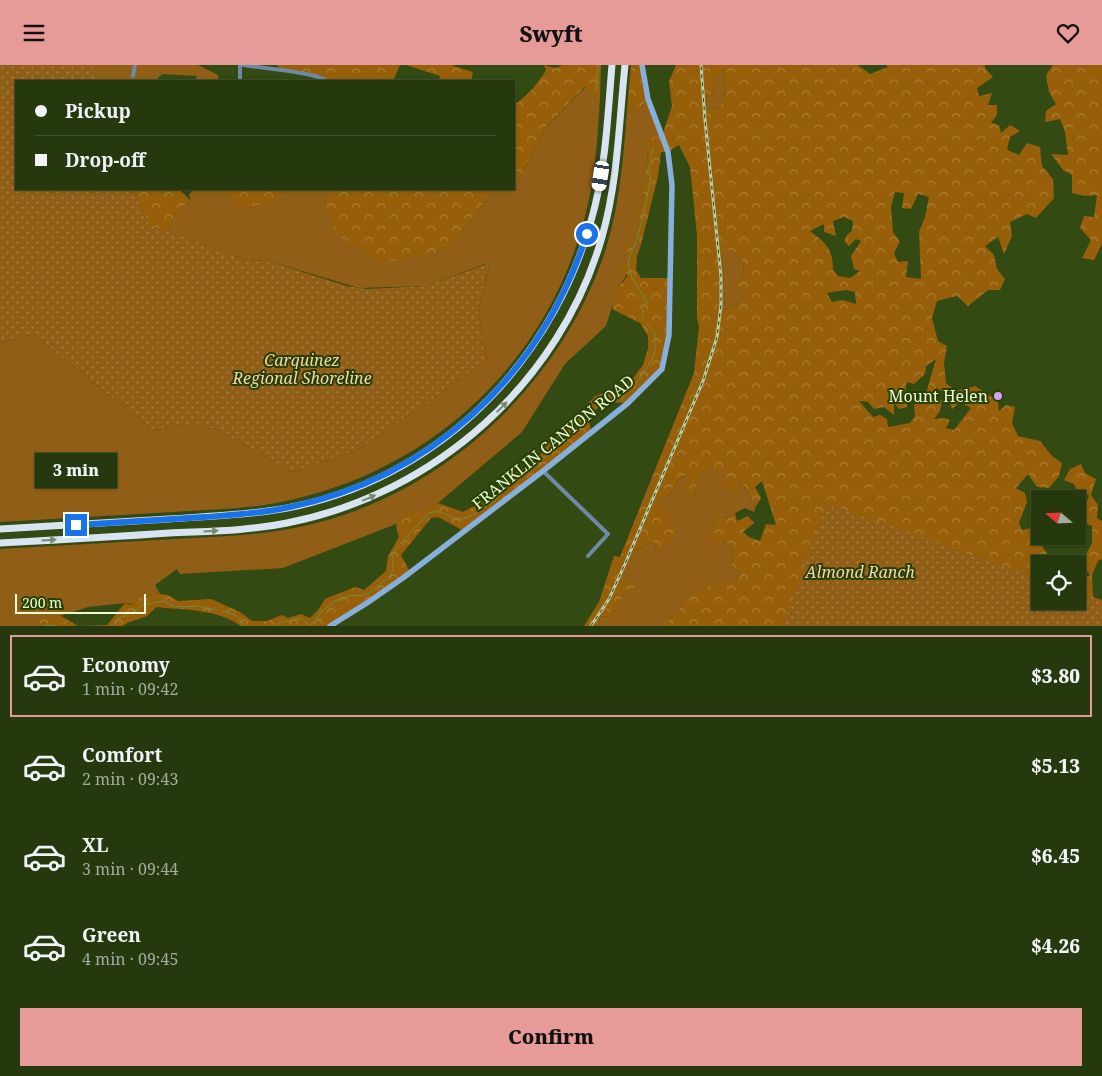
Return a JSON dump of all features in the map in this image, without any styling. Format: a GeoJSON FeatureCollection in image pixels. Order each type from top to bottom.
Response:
{"type":"FeatureCollection","features":[{"type":"Feature","properties":{"kind":"highway"},"geometry":{"type":"LineString","coordinates":[[607,65],[608,115]]}},
{"type":"Feature","properties":{"kind":"highway"},"geometry":{"type":"LineString","coordinates":[[0,529],[233,515],[288,508],[327,498],[365,484],[403,465],[437,443],[469,418],[505,383],[533,347],[574,272],[592,215],[601,176],[612,65]]}},
{"type":"Feature","properties":{"kind":"highway"},"geometry":{"type":"LineString","coordinates":[[0,543],[247,529],[297,521],[346,507],[384,492],[428,467],[457,447],[499,410],[533,372],[561,330],[584,285],[602,237],[611,197],[625,65]]}},
{"type":"Feature","properties":{"kind":"street"},"geometry":{"type":"LineString","coordinates":[[133,76],[135,65]]}},
{"type":"Feature","properties":{"kind":"street"},"geometry":{"type":"LineString","coordinates":[[240,80],[242,65],[311,75],[326,80]]}},
{"type":"Feature","properties":{"kind":"street","name":"FRANKLIN CANYON ROAD"},"geometry":{"type":"LineString","coordinates":[[330,626],[339,622],[403,578],[543,471],[628,403],[662,369],[668,335],[672,185],[668,152],[648,99],[642,65]]}},
{"type":"Feature","properties":{"kind":"street"},"geometry":{"type":"LineString","coordinates":[[543,471],[608,534],[588,555]]}},
{"type":"Feature","properties":{"kind":"green space","name":"Carquinez Regional Shoreline"},"geometry":{"type":"Polygon","coordinates":[[[0,65],[93,65],[95,80],[15,80],[15,190],[132,190],[150,225],[248,261],[265,260],[347,286],[367,289],[426,286],[484,265],[490,261],[478,312],[487,360],[357,450],[292,472],[216,429],[177,425],[154,431],[33,334],[0,343],[0,65]]]}},
{"type":"Feature","properties":{"kind":"green space"},"geometry":{"type":"Polygon","coordinates":[[[93,65],[198,65],[218,75],[218,80],[195,80],[197,76],[162,74],[156,80],[95,80],[92,74],[93,65]]]}},
{"type":"Feature","properties":{"kind":"green space"},"geometry":{"type":"Polygon","coordinates":[[[277,65],[400,65],[393,80],[326,80],[324,78],[280,70],[277,65]]]}},
{"type":"Feature","properties":{"kind":"green space"},"geometry":{"type":"Polygon","coordinates":[[[406,65],[451,65],[473,72],[471,80],[439,80],[440,76],[406,65]]]}},
{"type":"Feature","properties":{"kind":"green space"},"geometry":{"type":"Polygon","coordinates":[[[544,65],[556,68],[562,65],[601,65],[600,98],[596,98],[585,87],[546,127],[519,179],[515,181],[515,104],[528,94],[546,70],[544,65]]]}},
{"type":"Feature","properties":{"kind":"green space"},"geometry":{"type":"Polygon","coordinates":[[[631,65],[642,65],[648,99],[637,113],[633,107],[627,111],[631,65]]]}},
{"type":"Feature","properties":{"kind":"green space"},"geometry":{"type":"Polygon","coordinates":[[[676,65],[858,65],[870,74],[888,67],[886,65],[985,65],[985,68],[993,77],[977,88],[979,96],[992,93],[988,105],[997,105],[997,115],[991,123],[999,125],[1001,133],[1010,125],[1020,131],[1010,137],[1007,150],[1019,155],[1027,143],[1040,147],[1042,166],[1053,179],[1054,198],[1036,218],[1027,214],[1010,222],[1012,236],[1004,254],[998,237],[985,246],[994,255],[997,269],[1005,279],[1000,290],[988,290],[968,306],[957,296],[937,301],[932,318],[938,341],[947,346],[944,363],[946,383],[956,391],[975,386],[998,401],[999,411],[1006,405],[1015,407],[1012,423],[1018,436],[1040,441],[1052,456],[1062,463],[1059,476],[1049,488],[1037,487],[1028,474],[1016,488],[1025,493],[1027,502],[1019,523],[1022,530],[1031,528],[1031,545],[1041,545],[1048,555],[1031,555],[1031,610],[1035,610],[1025,626],[661,626],[678,612],[686,598],[724,579],[734,585],[740,574],[732,566],[734,549],[723,541],[711,546],[708,535],[715,523],[717,514],[724,519],[735,513],[737,521],[748,516],[754,523],[743,532],[749,537],[760,541],[766,524],[776,525],[762,481],[755,487],[761,498],[756,506],[738,478],[738,494],[722,486],[724,468],[714,472],[713,464],[700,477],[694,496],[686,489],[687,475],[679,479],[667,498],[655,495],[671,521],[662,531],[675,528],[677,534],[657,549],[653,542],[630,552],[620,576],[636,587],[625,591],[621,602],[610,617],[598,616],[600,626],[584,626],[599,602],[614,556],[620,557],[694,373],[699,327],[697,318],[697,235],[690,167],[679,145],[668,152],[661,152],[658,176],[641,245],[637,240],[641,220],[632,212],[639,210],[644,196],[642,188],[647,180],[644,172],[648,162],[647,142],[654,137],[662,136],[672,106],[669,81],[676,65]],[[724,69],[716,79],[712,95],[706,97],[707,109],[719,108],[725,94],[724,69]],[[895,192],[891,207],[893,232],[900,242],[894,253],[898,262],[908,261],[906,277],[921,279],[919,232],[925,217],[929,197],[918,194],[911,209],[902,208],[904,193],[895,192]],[[844,217],[833,221],[836,236],[824,232],[824,224],[810,231],[828,247],[832,257],[833,270],[838,276],[850,278],[860,271],[854,269],[851,256],[861,241],[856,239],[849,246],[844,241],[852,231],[853,221],[844,217]],[[732,250],[722,252],[725,310],[738,304],[745,294],[732,283],[744,277],[743,261],[732,250]],[[846,290],[827,293],[832,302],[842,300],[856,304],[855,292],[846,290]],[[936,359],[926,366],[925,374],[914,384],[907,382],[907,407],[899,409],[894,403],[894,415],[884,407],[874,409],[868,402],[859,401],[873,417],[880,415],[887,419],[888,427],[910,423],[915,416],[914,405],[925,397],[936,359]],[[936,388],[933,402],[942,400],[940,411],[934,419],[944,418],[950,420],[946,428],[954,430],[971,408],[960,402],[952,409],[947,396],[936,388]]]}},
{"type":"Feature","properties":{"kind":"green space"},"geometry":{"type":"Polygon","coordinates":[[[1053,65],[1102,65],[1102,244],[1094,260],[1082,258],[1091,240],[1080,228],[1084,216],[1094,217],[1097,195],[1085,196],[1072,193],[1072,175],[1063,170],[1051,154],[1068,155],[1065,132],[1060,119],[1045,122],[1046,111],[1056,104],[1049,92],[1046,75],[1053,65]]]}},
{"type":"Feature","properties":{"kind":"green space"},"geometry":{"type":"Polygon","coordinates":[[[724,68],[725,94],[719,108],[707,109],[706,97],[712,95],[716,79],[724,68]]]}},
{"type":"Feature","properties":{"kind":"green space"},"geometry":{"type":"Polygon","coordinates":[[[586,87],[596,98],[600,98],[589,199],[574,254],[551,304],[522,351],[486,392],[445,428],[399,458],[349,482],[295,499],[250,507],[0,522],[0,343],[33,334],[154,431],[177,425],[216,429],[292,472],[357,450],[487,360],[478,312],[490,262],[426,286],[359,288],[265,260],[248,261],[168,232],[174,215],[191,201],[189,195],[192,190],[223,190],[240,211],[280,199],[282,190],[328,190],[324,203],[444,251],[469,223],[491,193],[497,190],[515,190],[515,181],[519,179],[546,127],[586,87]]]}},
{"type":"Feature","properties":{"kind":"green space"},"geometry":{"type":"Polygon","coordinates":[[[648,99],[662,136],[647,142],[648,162],[644,172],[647,180],[642,188],[644,196],[639,210],[641,220],[637,240],[641,245],[637,256],[630,245],[629,268],[625,278],[616,286],[606,326],[565,364],[522,432],[438,503],[422,514],[398,520],[396,524],[283,568],[180,574],[177,569],[155,585],[160,594],[153,593],[136,603],[88,607],[54,618],[44,617],[37,626],[0,626],[0,549],[240,535],[300,527],[370,505],[413,483],[454,457],[492,426],[525,391],[555,352],[580,310],[600,266],[612,228],[622,170],[627,111],[633,107],[637,113],[648,99]]]}},
{"type":"Feature","properties":{"kind":"green space"},"geometry":{"type":"Polygon","coordinates":[[[132,190],[180,190],[191,201],[174,215],[168,232],[150,225],[132,190]]]}},
{"type":"Feature","properties":{"kind":"green space"},"geometry":{"type":"Polygon","coordinates":[[[223,190],[282,190],[281,199],[240,211],[223,190]]]}},
{"type":"Feature","properties":{"kind":"green space"},"geometry":{"type":"Polygon","coordinates":[[[328,190],[497,190],[491,193],[469,223],[444,251],[382,263],[337,235],[324,203],[328,190]]]}},
{"type":"Feature","properties":{"kind":"green space"},"geometry":{"type":"Polygon","coordinates":[[[630,245],[637,256],[636,270],[641,278],[670,278],[669,335],[662,369],[628,403],[607,402],[588,415],[591,432],[464,531],[438,517],[431,518],[401,555],[410,572],[330,626],[241,626],[232,620],[211,613],[156,607],[147,616],[123,626],[78,626],[107,625],[125,603],[131,605],[139,597],[146,598],[153,593],[168,595],[178,601],[211,599],[240,612],[252,621],[267,621],[282,615],[288,618],[301,614],[310,618],[325,599],[355,587],[364,590],[386,571],[388,556],[399,537],[396,527],[397,521],[402,516],[412,512],[422,513],[438,503],[463,512],[492,497],[503,482],[539,457],[545,447],[573,422],[594,397],[618,389],[634,377],[643,365],[648,349],[648,336],[640,323],[612,309],[616,286],[623,282],[628,275],[619,268],[620,263],[628,264],[630,255],[622,246],[630,245]]]}},
{"type":"Feature","properties":{"kind":"green space"},"geometry":{"type":"Polygon","coordinates":[[[732,250],[743,261],[744,277],[733,283],[745,294],[738,304],[725,310],[722,251],[732,250]]]}},
{"type":"Feature","properties":{"kind":"green space"},"geometry":{"type":"Polygon","coordinates":[[[713,463],[724,467],[738,494],[737,477],[756,506],[754,512],[745,508],[715,523],[708,535],[723,541],[734,549],[732,566],[740,574],[734,585],[686,598],[678,612],[661,626],[600,626],[598,616],[610,617],[621,602],[625,591],[635,587],[620,576],[630,552],[653,542],[656,548],[661,531],[655,495],[667,498],[679,479],[688,475],[694,496],[700,477],[705,469],[713,463]]]}},
{"type":"Feature","properties":{"kind":"green space"},"geometry":{"type":"Polygon","coordinates":[[[1081,464],[1085,473],[1096,479],[1091,495],[1098,505],[1097,518],[1102,521],[1102,559],[1098,561],[1092,575],[1093,597],[1086,601],[1086,578],[1090,575],[1086,570],[1086,555],[1092,543],[1092,526],[1086,523],[1086,504],[1089,495],[1086,494],[1086,490],[1077,490],[1074,484],[1064,480],[1070,469],[1081,464]]]}},
{"type":"Feature","properties":{"kind":"green space","name":"Almond Ranch"},"geometry":{"type":"Polygon","coordinates":[[[826,503],[1031,576],[1031,610],[1086,610],[1086,595],[1102,600],[1102,626],[783,626],[826,503]]]}},
{"type":"Feature","properties":{"kind":"green space"},"geometry":{"type":"Polygon","coordinates":[[[61,616],[78,626],[37,626],[44,617],[61,616]]]}},
{"type":"Feature","properties":{"kind":"waterway"},"geometry":{"type":"LineString","coordinates":[[596,91],[599,65]]}},
{"type":"Feature","properties":{"kind":"waterway"},"geometry":{"type":"LineString","coordinates":[[643,318],[643,308],[647,302],[632,278],[628,264],[637,240],[645,206],[651,178],[649,171],[653,148]]}},
{"type":"Feature","properties":{"kind":"waterway"},"geometry":{"type":"LineString","coordinates":[[277,626],[280,623],[301,618],[309,625],[315,622],[321,612],[335,601],[352,595],[360,596],[369,593],[391,575],[393,555],[399,545],[429,513],[441,512],[454,518],[465,518],[494,501],[512,481],[540,463],[552,446],[575,428],[590,406],[598,401],[622,396],[642,376],[652,358],[656,340],[654,332],[646,324]]}},
{"type":"Feature","properties":{"kind":"waterway"},"geometry":{"type":"LineString","coordinates":[[114,626],[118,619],[143,605],[162,601],[175,607],[199,606],[216,610]]}},
{"type":"Feature","properties":{"kind":"waterway"},"geometry":{"type":"LineString","coordinates":[[223,611],[235,615],[246,626]]}},
{"type":"Feature","properties":{"kind":"waterway"},"geometry":{"type":"LineString","coordinates":[[43,626],[57,626]]}},
{"type":"Feature","properties":{"kind":"railway"},"geometry":{"type":"LineString","coordinates":[[591,626],[609,599],[625,564],[703,381],[717,337],[721,305],[721,277],[701,65]]}},
{"type":"Feature","properties":{"kind":"place","name":"Mount Helen"},"geometry":{"type":"Point","coordinates":[998,396]}},
{"type":"Feature","properties":{"kind":"route"},"geometry":{"type":"LineString","coordinates":[[76,525],[238,514],[278,509],[327,498],[365,484],[403,465],[453,432],[505,383],[518,367],[541,335],[565,291],[574,272],[587,234]]}}]}
